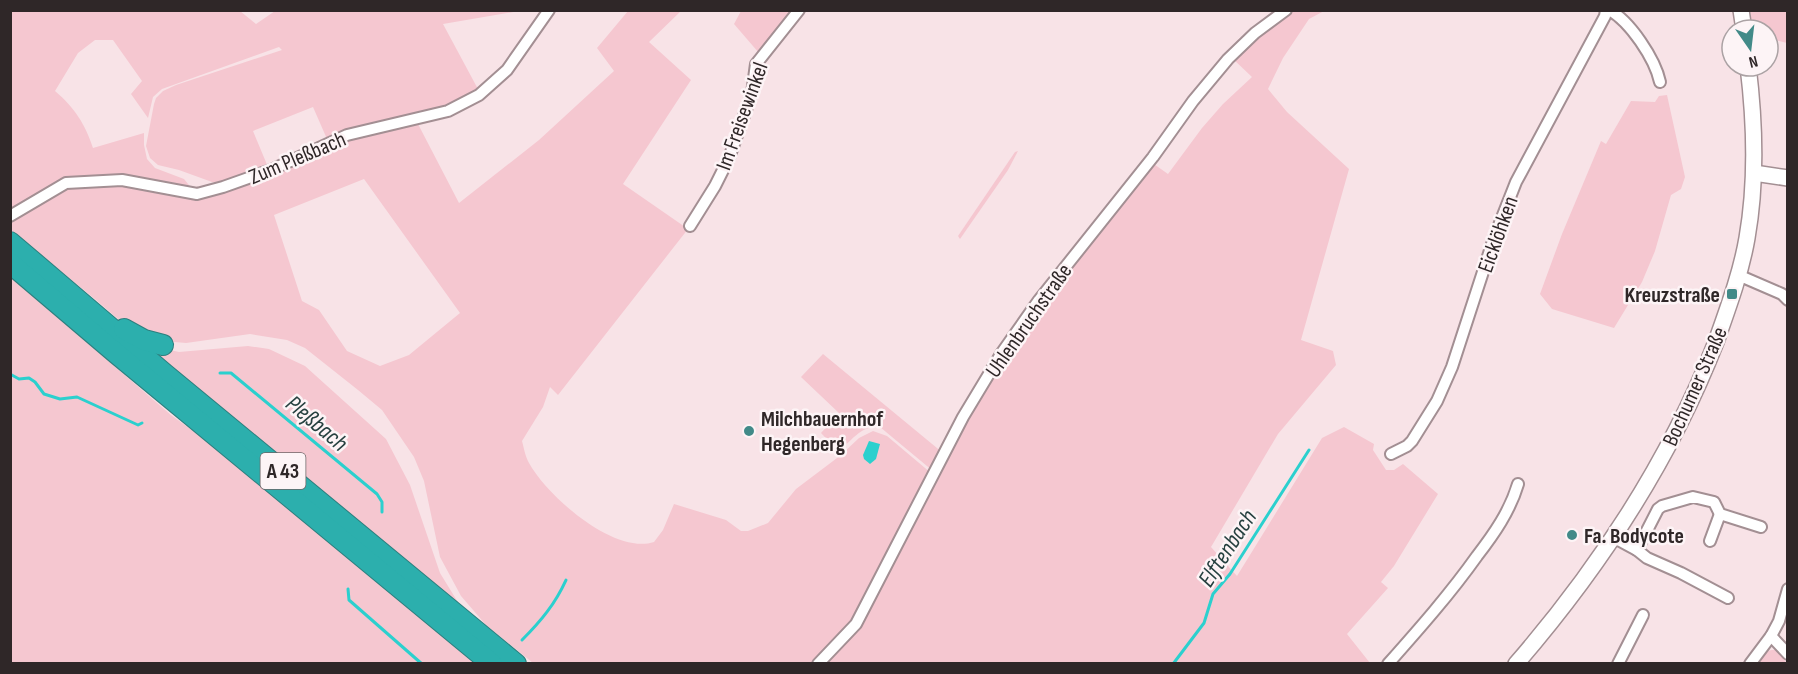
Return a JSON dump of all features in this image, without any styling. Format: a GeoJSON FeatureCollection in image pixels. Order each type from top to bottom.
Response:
{"type":"FeatureCollection","features":[{"type":"Feature","properties":{"kind":"highway","name":"A 43"},"geometry":{"type":"LineString","coordinates":[[10,242],[506,662]]}},
{"type":"Feature","properties":{"kind":"highway","name":"A 43"},"geometry":{"type":"LineString","coordinates":[[10,263],[117,354],[506,662]]}},
{"type":"Feature","properties":{"kind":"highway"},"geometry":{"type":"LineString","coordinates":[[57,283],[128,332],[144,340],[163,345]]}},
{"type":"Feature","properties":{"kind":"highway"},"geometry":{"type":"LineString","coordinates":[[465,605],[506,662]]}},
{"type":"Feature","properties":{"kind":"main road","name":"Bochumer Straße"},"geometry":{"type":"LineString","coordinates":[[1516,663],[1575,591],[1613,537],[1653,471],[1687,408],[1711,354],[1738,275],[1749,227],[1754,173],[1754,122],[1749,78]]}},
{"type":"Feature","properties":{"kind":"main road"},"geometry":{"type":"LineString","coordinates":[[1754,173],[1788,178]]}},
{"type":"Feature","properties":{"kind":"street","name":"Zum Pleßbach"},"geometry":{"type":"LineString","coordinates":[[13,214],[66,183],[122,180],[197,194],[271,170],[347,135],[448,111],[479,95],[507,70],[549,10]]}},
{"type":"Feature","properties":{"kind":"street","name":"Im Freisewinkel"},"geometry":{"type":"LineString","coordinates":[[690,226],[729,158],[752,93],[756,64],[799,10]]}},
{"type":"Feature","properties":{"kind":"street","name":"Uhlenbruchstraße"},"geometry":{"type":"LineString","coordinates":[[818,663],[856,624],[963,417],[1039,300],[1149,163],[1193,101],[1228,59],[1255,33],[1286,10]]}},
{"type":"Feature","properties":{"kind":"street","name":"Eicklöhken"},"geometry":{"type":"LineString","coordinates":[[1391,454],[1412,441],[1437,400],[1452,367],[1494,238],[1516,182],[1607,10],[1617,15],[1643,46],[1660,82]]}},
{"type":"Feature","properties":{"kind":"street"},"geometry":{"type":"LineString","coordinates":[[1738,275],[1782,294],[1788,300]]}},
{"type":"Feature","properties":{"kind":"street"},"geometry":{"type":"LineString","coordinates":[[1389,663],[1442,603],[1484,546],[1512,504],[1518,484]]}},
{"type":"Feature","properties":{"kind":"street"},"geometry":{"type":"LineString","coordinates":[[1637,550],[1658,509],[1668,503],[1693,497],[1714,502],[1720,514],[1761,527]]}},
{"type":"Feature","properties":{"kind":"street"},"geometry":{"type":"LineString","coordinates":[[1710,541],[1720,514]]}},
{"type":"Feature","properties":{"kind":"street"},"geometry":{"type":"LineString","coordinates":[[1613,537],[1647,558],[1728,598]]}},
{"type":"Feature","properties":{"kind":"street"},"geometry":{"type":"LineString","coordinates":[[1750,663],[1771,636],[1779,621],[1788,589]]}},
{"type":"Feature","properties":{"kind":"street"},"geometry":{"type":"LineString","coordinates":[[1618,663],[1643,615]]}},
{"type":"Feature","properties":{"kind":"street"},"geometry":{"type":"LineString","coordinates":[[1771,636],[1788,654]]}},
{"type":"Feature","properties":{"kind":"shaded area"},"geometry":{"type":"Polygon","coordinates":[[[11,11],[240,11],[256,24],[275,11],[519,11],[443,24],[479,91],[446,109],[327,139],[313,107],[253,131],[268,167],[222,183],[158,165],[150,158],[146,146],[156,98],[163,91],[176,85],[282,50],[279,47],[162,89],[153,97],[148,118],[131,94],[142,81],[113,40],[95,40],[78,53],[55,91],[78,117],[93,148],[144,133],[147,159],[155,168],[184,179],[193,190],[66,181],[11,212],[11,11]]]}},
{"type":"Feature","properties":{"kind":"shaded area"},"geometry":{"type":"Polygon","coordinates":[[[628,11],[681,11],[649,42],[691,80],[623,184],[688,229],[558,395],[550,387],[543,407],[522,441],[526,458],[550,491],[583,520],[620,540],[638,544],[654,542],[663,530],[674,504],[726,520],[741,531],[748,531],[768,523],[796,489],[841,455],[859,438],[873,431],[887,436],[931,473],[860,614],[815,663],[533,663],[486,625],[461,596],[440,557],[424,481],[414,457],[382,410],[358,390],[305,348],[287,340],[250,334],[186,343],[163,341],[125,325],[11,230],[10,223],[19,217],[15,213],[66,184],[122,182],[197,196],[347,140],[418,124],[459,203],[539,140],[614,71],[597,48],[628,11]],[[364,179],[274,215],[302,301],[319,310],[347,351],[380,366],[409,355],[460,313],[364,179]]]}},
{"type":"Feature","properties":{"kind":"shaded area"},"geometry":{"type":"Polygon","coordinates":[[[741,11],[796,11],[759,53],[734,24],[741,11]]]}},
{"type":"Feature","properties":{"kind":"shaded area"},"geometry":{"type":"Polygon","coordinates":[[[1289,11],[1324,11],[1309,19],[1283,58],[1268,89],[1287,112],[1349,169],[1301,340],[1333,351],[1336,365],[1278,434],[1211,547],[1237,576],[1322,438],[1344,427],[1374,444],[1373,450],[1386,470],[1394,470],[1403,464],[1438,494],[1394,566],[1381,582],[1388,588],[1347,634],[1370,663],[822,664],[833,651],[847,641],[863,616],[956,435],[1023,326],[1151,162],[1168,174],[1202,128],[1223,104],[1252,77],[1232,58],[1289,11]]]}},
{"type":"Feature","properties":{"kind":"shaded area"},"geometry":{"type":"Polygon","coordinates":[[[1750,11],[1787,11],[1787,43],[1780,41],[1780,18],[1751,18],[1750,11]]]}},
{"type":"Feature","properties":{"kind":"shaded area"},"geometry":{"type":"Polygon","coordinates":[[[1667,95],[1685,177],[1681,189],[1671,195],[1655,251],[1642,282],[1614,328],[1552,309],[1540,294],[1601,141],[1606,144],[1631,101],[1655,102],[1659,96],[1667,95]]]}},
{"type":"Feature","properties":{"kind":"shaded area"},"geometry":{"type":"Polygon","coordinates":[[[1018,151],[1008,170],[960,239],[958,236],[1015,152],[1018,151]]]}},
{"type":"Feature","properties":{"kind":"shaded area"},"geometry":{"type":"Polygon","coordinates":[[[10,276],[171,415],[207,441],[476,663],[11,663],[10,276]]]}},
{"type":"Feature","properties":{"kind":"shaded area"},"geometry":{"type":"Polygon","coordinates":[[[144,344],[179,352],[248,346],[269,349],[305,366],[386,439],[410,485],[440,573],[459,604],[144,344]]]}},
{"type":"Feature","properties":{"kind":"shaded area"},"geometry":{"type":"Polygon","coordinates":[[[823,354],[943,453],[933,471],[880,427],[862,431],[839,452],[821,433],[839,413],[801,377],[823,354]]]}},
{"type":"Feature","properties":{"kind":"shaded area"},"geometry":{"type":"Polygon","coordinates":[[[1776,650],[1787,663],[1759,663],[1767,651],[1776,650]]]}},
{"type":"Feature","properties":{"kind":"water"},"geometry":{"type":"Polygon","coordinates":[[[869,441],[880,444],[876,459],[870,464],[863,455],[869,441]]]}},
{"type":"Feature","properties":{"kind":"waterway","name":"Pleßbach"},"geometry":{"type":"LineString","coordinates":[[220,373],[231,373],[377,494],[382,502],[382,512]]}},
{"type":"Feature","properties":{"kind":"waterway","name":"Pleßbach"},"geometry":{"type":"LineString","coordinates":[[10,374],[19,379],[29,378],[44,394],[60,399],[77,397],[138,425],[142,423]]}},
{"type":"Feature","properties":{"kind":"waterway","name":"Elftenbach"},"geometry":{"type":"LineString","coordinates":[[1173,664],[1204,623],[1213,594],[1230,574],[1309,450]]}},
{"type":"Feature","properties":{"kind":"waterway"},"geometry":{"type":"LineString","coordinates":[[522,640],[547,612],[566,580]]}},
{"type":"Feature","properties":{"kind":"waterway","name":"Pleßbach"},"geometry":{"type":"LineString","coordinates":[[348,589],[349,600],[422,664]]}},
{"type":"Feature","properties":{"kind":"place","name":"Kreuzstraße"},"geometry":{"type":"Point","coordinates":[1732,294]}},
{"type":"Feature","properties":{"kind":"place","name":"Milchbauernhof Hegenberg"},"geometry":{"type":"Point","coordinates":[749,431]}},
{"type":"Feature","properties":{"kind":"place","name":"Fa. Bodycote"},"geometry":{"type":"Point","coordinates":[1572,535]}}]}
